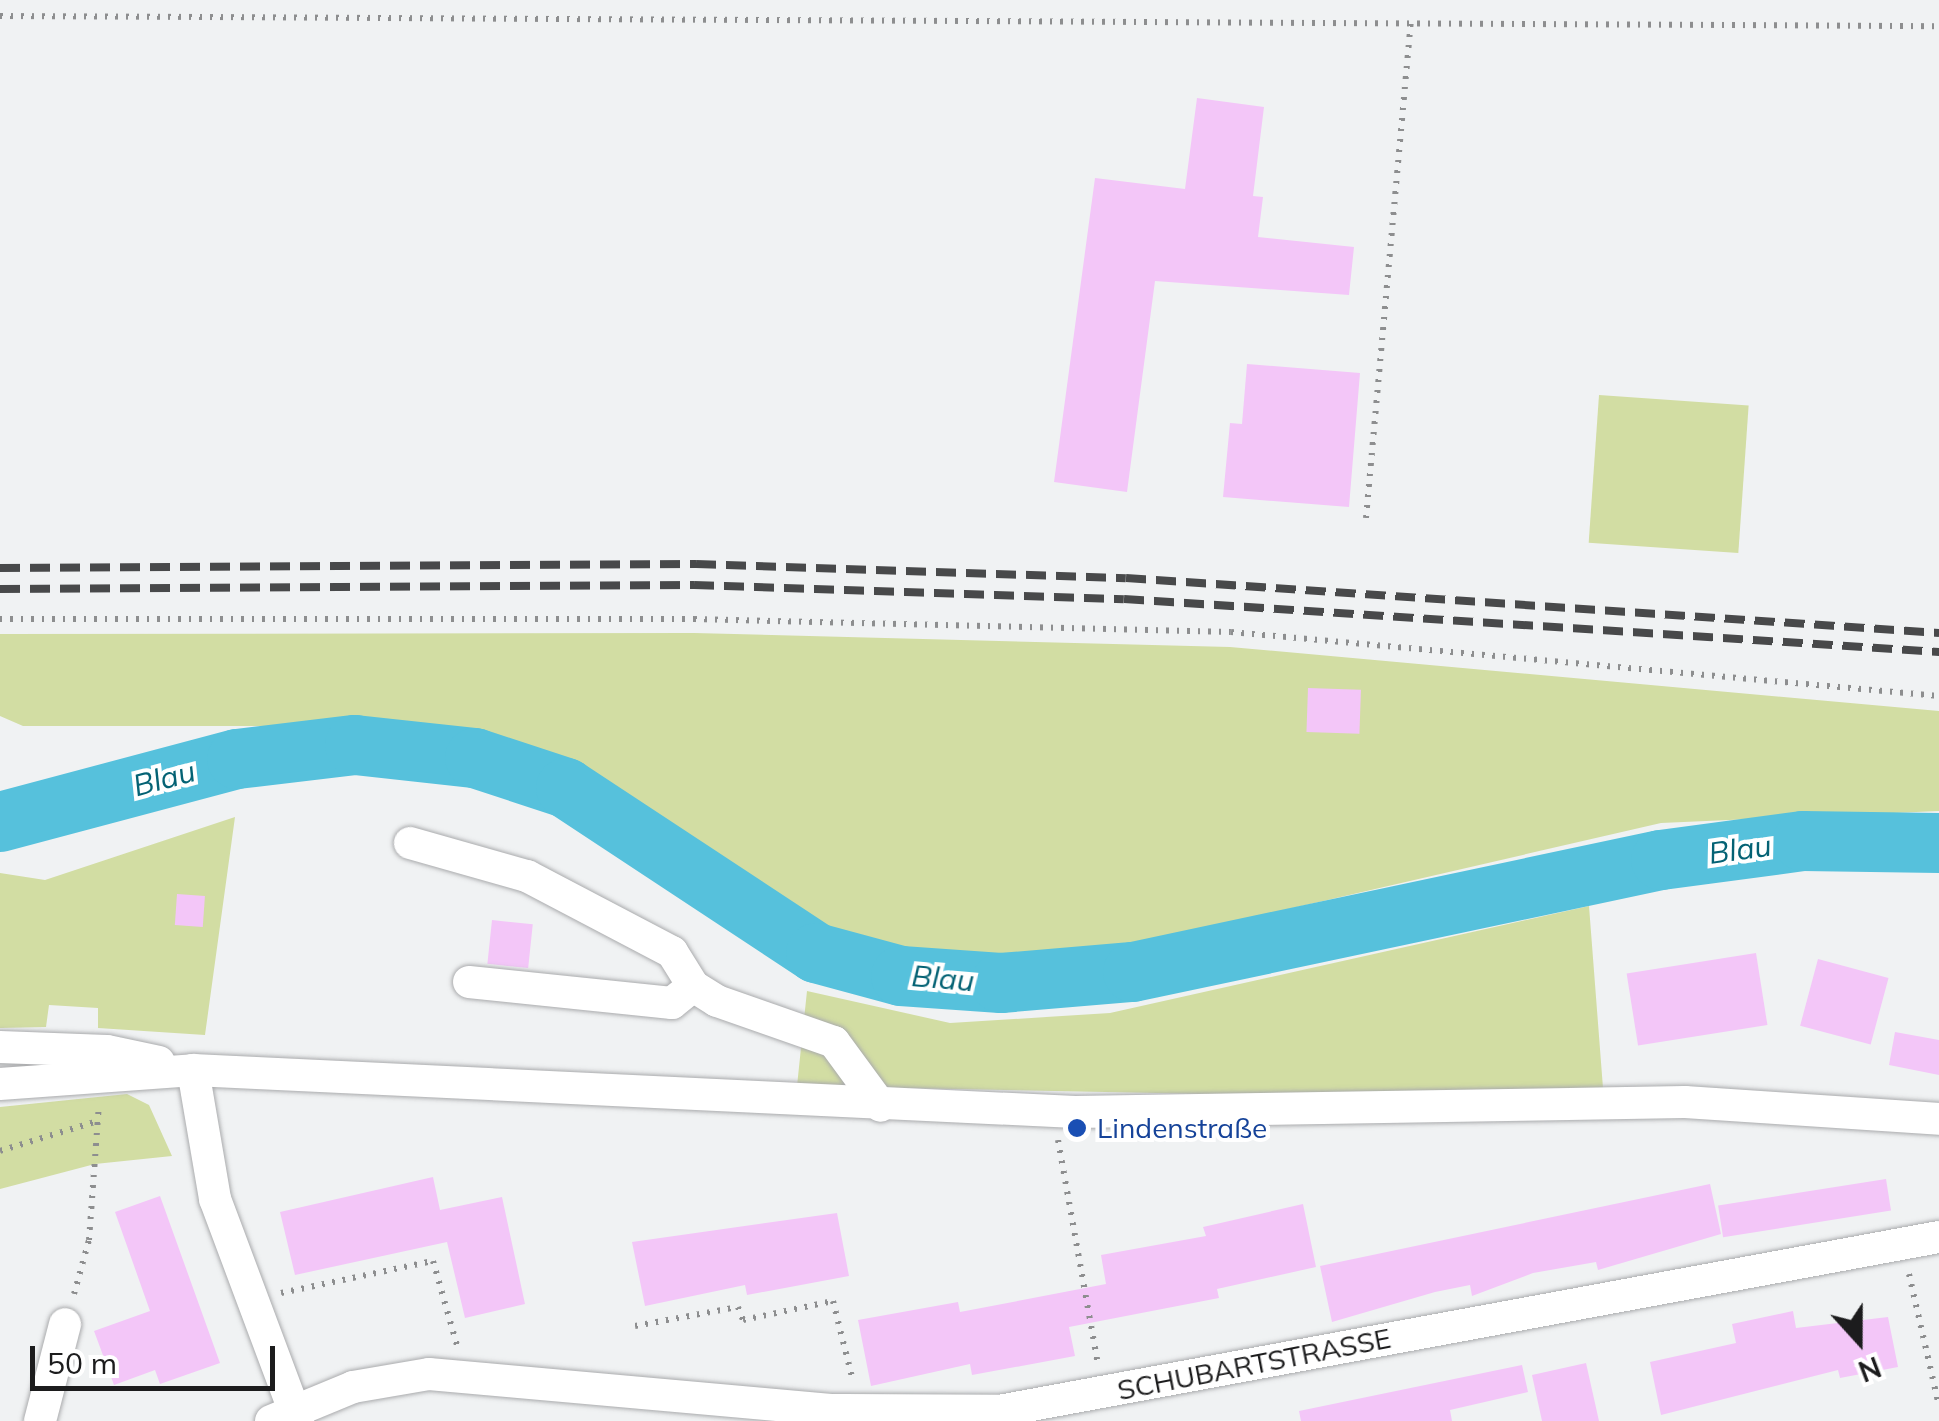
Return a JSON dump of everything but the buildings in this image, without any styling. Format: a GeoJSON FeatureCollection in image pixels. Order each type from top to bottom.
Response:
{"type":"FeatureCollection","features":[{"type":"Feature","properties":{"kind":"street"},"geometry":{"type":"LineString","coordinates":[[410,842],[527,876],[672,952],[693,986],[834,1042],[881,1106]]}},
{"type":"Feature","properties":{"kind":"street"},"geometry":{"type":"LineString","coordinates":[[469,982],[672,1002],[693,986]]}},
{"type":"Feature","properties":{"kind":"street"},"geometry":{"type":"LineString","coordinates":[[0,1047],[107,1050],[193,1070]]}},
{"type":"Feature","properties":{"kind":"street"},"geometry":{"type":"LineString","coordinates":[[193,1070],[215,1198],[288,1418]]}},
{"type":"Feature","properties":{"kind":"street"},"geometry":{"type":"LineString","coordinates":[[0,1084],[193,1070],[881,1106],[1053,1110],[1684,1102],[1939,1120]]}},
{"type":"Feature","properties":{"kind":"street","name":"SCHUBARTSTRASSE"},"geometry":{"type":"LineString","coordinates":[[288,1418],[389,1378],[466,1376],[861,1411],[949,1415],[1102,1393],[1939,1236]]}},
{"type":"Feature","properties":{"kind":"street"},"geometry":{"type":"LineString","coordinates":[[44,1406],[65,1324]]}},
{"type":"Feature","properties":{"kind":"path"},"geometry":{"type":"LineString","coordinates":[[0,16],[1411,20],[1939,26]]}},
{"type":"Feature","properties":{"kind":"path"},"geometry":{"type":"LineString","coordinates":[[1366,518],[1411,20]]}},
{"type":"Feature","properties":{"kind":"path"},"geometry":{"type":"LineString","coordinates":[[0,619],[694,619],[1232,632],[1939,696]]}},
{"type":"Feature","properties":{"kind":"path"},"geometry":{"type":"LineString","coordinates":[[1053,1110],[1102,1393]]}},
{"type":"Feature","properties":{"kind":"path"},"geometry":{"type":"LineString","coordinates":[[0,1151],[98,1121],[89,1240],[65,1324]]}},
{"type":"Feature","properties":{"kind":"path"},"geometry":{"type":"LineString","coordinates":[[1902,1244],[1939,1406]]}},
{"type":"Feature","properties":{"kind":"path"},"geometry":{"type":"LineString","coordinates":[[250,1300],[433,1262],[466,1376]]}},
{"type":"Feature","properties":{"kind":"path"},"geometry":{"type":"LineString","coordinates":[[635,1326],[738,1307],[743,1320],[833,1301],[861,1411]]}},
{"type":"Feature","properties":{"kind":"green space"},"geometry":{"type":"Polygon","coordinates":[[[1599,395],[1749,405],[1738,553],[1589,543],[1599,395]]]}},
{"type":"Feature","properties":{"kind":"green space"},"geometry":{"type":"Polygon","coordinates":[[[694,633],[1230,647],[1939,711],[1939,811],[1661,823],[1132,945],[1008,961],[903,962],[827,940],[743,894],[595,781],[482,738],[356,726],[23,726],[0,716],[0,634],[694,633]]]}},
{"type":"Feature","properties":{"kind":"green space"},"geometry":{"type":"Polygon","coordinates":[[[235,817],[205,1035],[98,1028],[98,1008],[49,1005],[46,1027],[0,1028],[0,873],[45,880],[235,817]]]}},
{"type":"Feature","properties":{"kind":"green space"},"geometry":{"type":"Polygon","coordinates":[[[1589,906],[1603,1088],[1313,1096],[797,1086],[807,991],[950,1023],[1110,1013],[1589,906]]]}},
{"type":"Feature","properties":{"kind":"green space"},"geometry":{"type":"Polygon","coordinates":[[[127,1094],[149,1105],[172,1156],[95,1164],[0,1189],[0,1107],[127,1094]]]}},
{"type":"Feature","properties":{"kind":"waterway","name":"Blau"},"geometry":{"type":"LineString","coordinates":[[0,822],[237,759],[355,745],[475,758],[566,788],[816,953],[901,976],[1001,983],[1133,972],[1661,860],[1803,841],[1939,843]]}},
{"type":"Feature","properties":{"kind":"railway"},"geometry":{"type":"LineString","coordinates":[[0,568],[696,564],[1126,578],[1939,633]]}},
{"type":"Feature","properties":{"kind":"railway"},"geometry":{"type":"LineString","coordinates":[[0,589],[694,585],[1124,599],[1939,652]]}},
{"type":"Feature","properties":{"kind":"place","name":"Lindenstraße"},"geometry":{"type":"Point","coordinates":[1077,1128]}}]}
